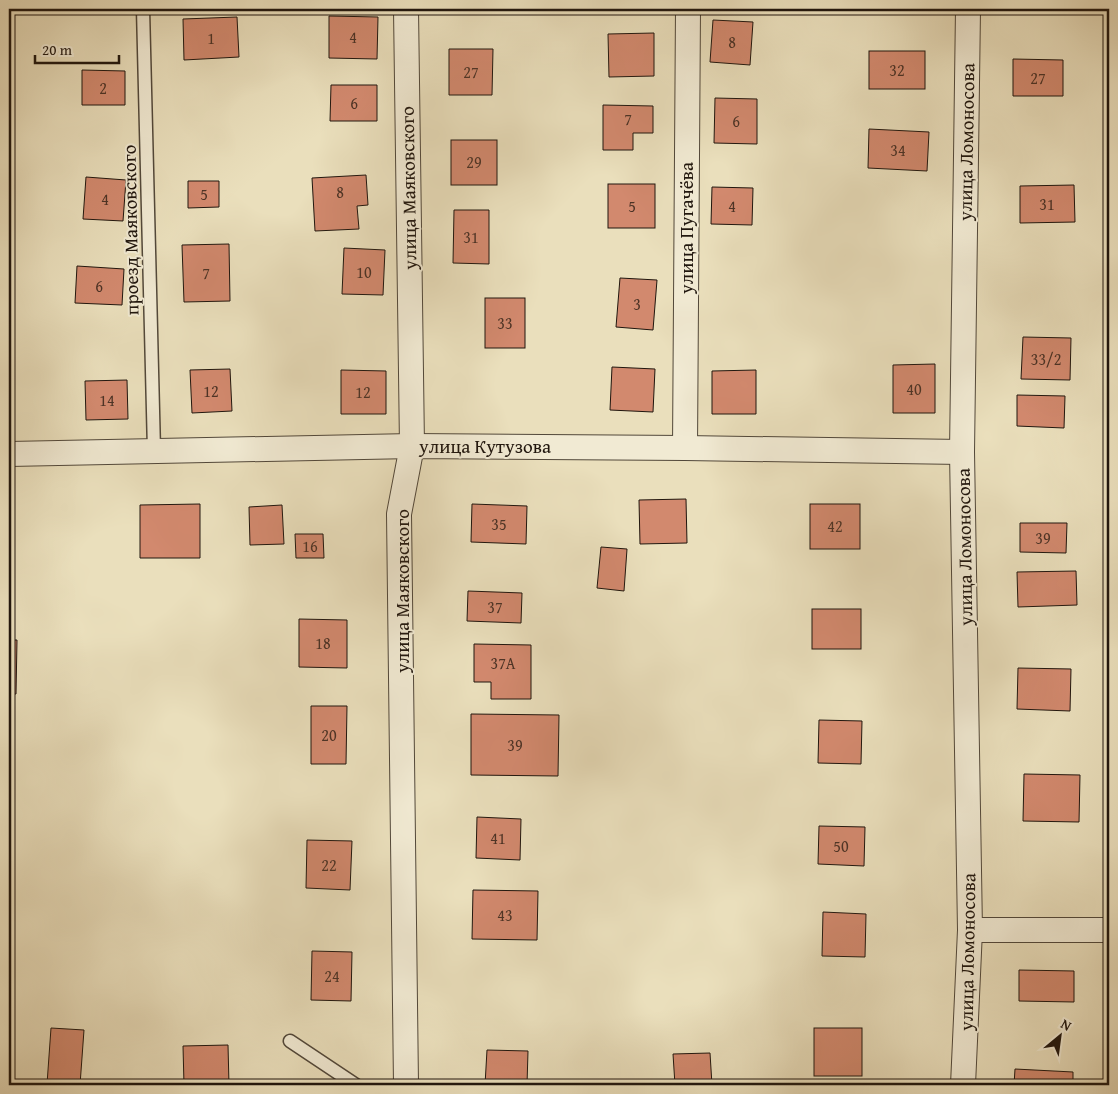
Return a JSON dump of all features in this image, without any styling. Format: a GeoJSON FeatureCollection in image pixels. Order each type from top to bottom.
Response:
{"type":"FeatureCollection","features":[{"type":"Feature","properties":{"kind":"street","name":"улица Маяковского"},"geometry":{"type":"LineString","coordinates":[[406,9],[412,446],[399,514],[406,1085]]}},
{"type":"Feature","properties":{"kind":"street","name":"улица Пугачёва"},"geometry":{"type":"LineString","coordinates":[[685,448],[688,9]]}},
{"type":"Feature","properties":{"kind":"street","name":"улица Ломоносова"},"geometry":{"type":"LineString","coordinates":[[963,1085],[970,930],[962,452],[968,9]]}},
{"type":"Feature","properties":{"kind":"street","name":"улица Кутузова"},"geometry":{"type":"LineString","coordinates":[[9,454],[412,446],[962,452]]}},
{"type":"Feature","properties":{"kind":"street"},"geometry":{"type":"LineString","coordinates":[[970,930],[1109,930]]}},
{"type":"Feature","properties":{"kind":"lane","name":"проезд Маяковского"},"geometry":{"type":"LineString","coordinates":[[144,9],[154,451]]}},
{"type":"Feature","properties":{"kind":"lane"},"geometry":{"type":"LineString","coordinates":[[290,1041],[356,1085]]}},
{"type":"Feature","properties":{"kind":"building"},"geometry":{"type":"Polygon","coordinates":[[[329,16],[378,17],[377,59],[329,58],[329,16]]]}},
{"type":"Feature","properties":{"kind":"building"},"geometry":{"type":"Polygon","coordinates":[[[237,17],[239,57],[184,60],[183,19],[237,17]]]}},
{"type":"Feature","properties":{"kind":"building"},"geometry":{"type":"Polygon","coordinates":[[[713,20],[753,22],[750,65],[710,62],[713,20]]]}},
{"type":"Feature","properties":{"kind":"building"},"geometry":{"type":"Polygon","coordinates":[[[654,33],[654,76],[609,77],[608,34],[654,33]]]}},
{"type":"Feature","properties":{"kind":"building"},"geometry":{"type":"Polygon","coordinates":[[[449,49],[493,49],[492,95],[449,95],[449,49]]]}},
{"type":"Feature","properties":{"kind":"building"},"geometry":{"type":"Polygon","coordinates":[[[869,51],[925,51],[925,89],[869,89],[869,51]]]}},
{"type":"Feature","properties":{"kind":"building"},"geometry":{"type":"Polygon","coordinates":[[[1013,59],[1063,60],[1063,96],[1013,96],[1013,59]]]}},
{"type":"Feature","properties":{"kind":"building"},"geometry":{"type":"Polygon","coordinates":[[[82,70],[125,71],[125,105],[82,105],[82,70]]]}},
{"type":"Feature","properties":{"kind":"building"},"geometry":{"type":"Polygon","coordinates":[[[331,85],[377,85],[377,121],[330,121],[331,85]]]}},
{"type":"Feature","properties":{"kind":"building"},"geometry":{"type":"Polygon","coordinates":[[[715,98],[757,99],[757,144],[714,143],[715,98]]]}},
{"type":"Feature","properties":{"kind":"building"},"geometry":{"type":"Polygon","coordinates":[[[603,105],[653,106],[653,133],[633,133],[633,150],[603,150],[603,105]]]}},
{"type":"Feature","properties":{"kind":"building"},"geometry":{"type":"Polygon","coordinates":[[[869,129],[929,132],[927,171],[868,168],[869,129]]]}},
{"type":"Feature","properties":{"kind":"building"},"geometry":{"type":"Polygon","coordinates":[[[451,140],[497,140],[497,185],[451,185],[451,140]]]}},
{"type":"Feature","properties":{"kind":"building"},"geometry":{"type":"Polygon","coordinates":[[[366,175],[368,205],[357,206],[359,229],[315,231],[312,178],[366,175]]]}},
{"type":"Feature","properties":{"kind":"building"},"geometry":{"type":"Polygon","coordinates":[[[86,177],[126,180],[123,221],[83,219],[86,177]]]}},
{"type":"Feature","properties":{"kind":"building"},"geometry":{"type":"Polygon","coordinates":[[[188,181],[219,181],[219,207],[188,208],[188,181]]]}},
{"type":"Feature","properties":{"kind":"building"},"geometry":{"type":"Polygon","coordinates":[[[608,184],[655,184],[655,228],[608,228],[608,184]]]}},
{"type":"Feature","properties":{"kind":"building"},"geometry":{"type":"Polygon","coordinates":[[[1074,185],[1075,222],[1020,223],[1020,186],[1074,185]]]}},
{"type":"Feature","properties":{"kind":"building"},"geometry":{"type":"Polygon","coordinates":[[[712,187],[753,188],[752,225],[711,224],[712,187]]]}},
{"type":"Feature","properties":{"kind":"building"},"geometry":{"type":"Polygon","coordinates":[[[454,210],[489,210],[489,264],[453,263],[454,210]]]}},
{"type":"Feature","properties":{"kind":"building"},"geometry":{"type":"Polygon","coordinates":[[[229,244],[230,301],[184,302],[182,245],[229,244]]]}},
{"type":"Feature","properties":{"kind":"building"},"geometry":{"type":"Polygon","coordinates":[[[344,248],[385,250],[383,295],[342,294],[344,248]]]}},
{"type":"Feature","properties":{"kind":"building"},"geometry":{"type":"Polygon","coordinates":[[[77,266],[124,269],[122,305],[75,303],[77,266]]]}},
{"type":"Feature","properties":{"kind":"building"},"geometry":{"type":"Polygon","coordinates":[[[620,278],[657,280],[653,330],[616,327],[620,278]]]}},
{"type":"Feature","properties":{"kind":"building"},"geometry":{"type":"Polygon","coordinates":[[[485,298],[525,298],[525,348],[485,348],[485,298]]]}},
{"type":"Feature","properties":{"kind":"building"},"geometry":{"type":"Polygon","coordinates":[[[1023,337],[1071,338],[1070,380],[1021,379],[1023,337]]]}},
{"type":"Feature","properties":{"kind":"building"},"geometry":{"type":"Polygon","coordinates":[[[935,364],[935,413],[893,413],[893,365],[935,364]]]}},
{"type":"Feature","properties":{"kind":"building"},"geometry":{"type":"Polygon","coordinates":[[[612,367],[655,369],[653,412],[610,410],[612,367]]]}},
{"type":"Feature","properties":{"kind":"building"},"geometry":{"type":"Polygon","coordinates":[[[230,369],[232,411],[192,413],[190,370],[230,369]]]}},
{"type":"Feature","properties":{"kind":"building"},"geometry":{"type":"Polygon","coordinates":[[[341,370],[386,371],[386,414],[341,414],[341,370]]]}},
{"type":"Feature","properties":{"kind":"building"},"geometry":{"type":"Polygon","coordinates":[[[756,370],[756,414],[712,414],[712,371],[756,370]]]}},
{"type":"Feature","properties":{"kind":"building"},"geometry":{"type":"Polygon","coordinates":[[[127,380],[128,419],[86,420],[85,381],[127,380]]]}},
{"type":"Feature","properties":{"kind":"building"},"geometry":{"type":"Polygon","coordinates":[[[1017,395],[1065,396],[1064,428],[1017,426],[1017,395]]]}},
{"type":"Feature","properties":{"kind":"building"},"geometry":{"type":"Polygon","coordinates":[[[686,499],[687,543],[640,544],[639,500],[686,499]]]}},
{"type":"Feature","properties":{"kind":"building"},"geometry":{"type":"Polygon","coordinates":[[[200,504],[200,558],[140,558],[140,505],[200,504]]]}},
{"type":"Feature","properties":{"kind":"building"},"geometry":{"type":"Polygon","coordinates":[[[472,504],[527,506],[526,544],[471,542],[472,504]]]}},
{"type":"Feature","properties":{"kind":"building"},"geometry":{"type":"Polygon","coordinates":[[[810,504],[860,504],[860,549],[810,549],[810,504]]]}},
{"type":"Feature","properties":{"kind":"building"},"geometry":{"type":"Polygon","coordinates":[[[282,505],[284,544],[250,545],[249,507],[282,505]]]}},
{"type":"Feature","properties":{"kind":"building"},"geometry":{"type":"Polygon","coordinates":[[[1020,523],[1067,523],[1066,553],[1020,552],[1020,523]]]}},
{"type":"Feature","properties":{"kind":"building"},"geometry":{"type":"Polygon","coordinates":[[[295,534],[323,534],[324,558],[296,558],[295,534]]]}},
{"type":"Feature","properties":{"kind":"building"},"geometry":{"type":"Polygon","coordinates":[[[601,547],[627,549],[624,591],[597,588],[601,547]]]}},
{"type":"Feature","properties":{"kind":"building"},"geometry":{"type":"Polygon","coordinates":[[[1076,571],[1077,605],[1018,607],[1017,572],[1076,571]]]}},
{"type":"Feature","properties":{"kind":"building"},"geometry":{"type":"Polygon","coordinates":[[[468,591],[522,593],[521,623],[467,621],[468,591]]]}},
{"type":"Feature","properties":{"kind":"building"},"geometry":{"type":"Polygon","coordinates":[[[812,609],[861,609],[861,649],[812,649],[812,609]]]}},
{"type":"Feature","properties":{"kind":"building"},"geometry":{"type":"Polygon","coordinates":[[[299,619],[347,620],[347,668],[299,667],[299,619]]]}},
{"type":"Feature","properties":{"kind":"building"},"geometry":{"type":"Polygon","coordinates":[[[9,640],[17,640],[16,694],[9,694],[9,640]]]}},
{"type":"Feature","properties":{"kind":"building"},"geometry":{"type":"Polygon","coordinates":[[[474,644],[531,645],[531,699],[491,699],[491,682],[474,682],[474,644]]]}},
{"type":"Feature","properties":{"kind":"building"},"geometry":{"type":"Polygon","coordinates":[[[1018,668],[1071,669],[1070,711],[1017,709],[1018,668]]]}},
{"type":"Feature","properties":{"kind":"building"},"geometry":{"type":"Polygon","coordinates":[[[311,706],[347,706],[346,764],[311,764],[311,706]]]}},
{"type":"Feature","properties":{"kind":"building"},"geometry":{"type":"Polygon","coordinates":[[[471,714],[559,715],[558,776],[471,775],[471,714]]]}},
{"type":"Feature","properties":{"kind":"building"},"geometry":{"type":"Polygon","coordinates":[[[9,716],[14,716],[12,757],[9,757],[9,716]]]}},
{"type":"Feature","properties":{"kind":"building"},"geometry":{"type":"Polygon","coordinates":[[[819,720],[862,721],[861,764],[818,763],[819,720]]]}},
{"type":"Feature","properties":{"kind":"building"},"geometry":{"type":"Polygon","coordinates":[[[1024,774],[1080,775],[1079,822],[1023,821],[1024,774]]]}},
{"type":"Feature","properties":{"kind":"building"},"geometry":{"type":"Polygon","coordinates":[[[477,817],[521,819],[520,860],[476,858],[477,817]]]}},
{"type":"Feature","properties":{"kind":"building"},"geometry":{"type":"Polygon","coordinates":[[[819,826],[865,827],[864,866],[818,864],[819,826]]]}},
{"type":"Feature","properties":{"kind":"building"},"geometry":{"type":"Polygon","coordinates":[[[307,840],[352,841],[350,890],[306,888],[307,840]]]}},
{"type":"Feature","properties":{"kind":"building"},"geometry":{"type":"Polygon","coordinates":[[[473,890],[538,891],[537,940],[472,939],[473,890]]]}},
{"type":"Feature","properties":{"kind":"building"},"geometry":{"type":"Polygon","coordinates":[[[823,912],[866,914],[865,957],[822,956],[823,912]]]}},
{"type":"Feature","properties":{"kind":"building"},"geometry":{"type":"Polygon","coordinates":[[[312,951],[352,952],[351,1001],[311,1000],[312,951]]]}},
{"type":"Feature","properties":{"kind":"building"},"geometry":{"type":"Polygon","coordinates":[[[1019,970],[1074,971],[1074,1002],[1019,1001],[1019,970]]]}},
{"type":"Feature","properties":{"kind":"building"},"geometry":{"type":"Polygon","coordinates":[[[51,1028],[84,1030],[80,1085],[47,1084],[51,1028]]]}},
{"type":"Feature","properties":{"kind":"building"},"geometry":{"type":"Polygon","coordinates":[[[814,1028],[862,1028],[862,1076],[814,1076],[814,1028]]]}},
{"type":"Feature","properties":{"kind":"building"},"geometry":{"type":"Polygon","coordinates":[[[228,1045],[229,1085],[184,1085],[183,1046],[228,1045]]]}},
{"type":"Feature","properties":{"kind":"building"},"geometry":{"type":"Polygon","coordinates":[[[487,1050],[528,1051],[527,1085],[485,1085],[487,1050]]]}},
{"type":"Feature","properties":{"kind":"building"},"geometry":{"type":"Polygon","coordinates":[[[710,1053],[712,1085],[675,1085],[673,1054],[710,1053]]]}},
{"type":"Feature","properties":{"kind":"building"},"geometry":{"type":"Polygon","coordinates":[[[1015,1069],[1073,1072],[1073,1085],[1014,1085],[1015,1069]]]}}]}
